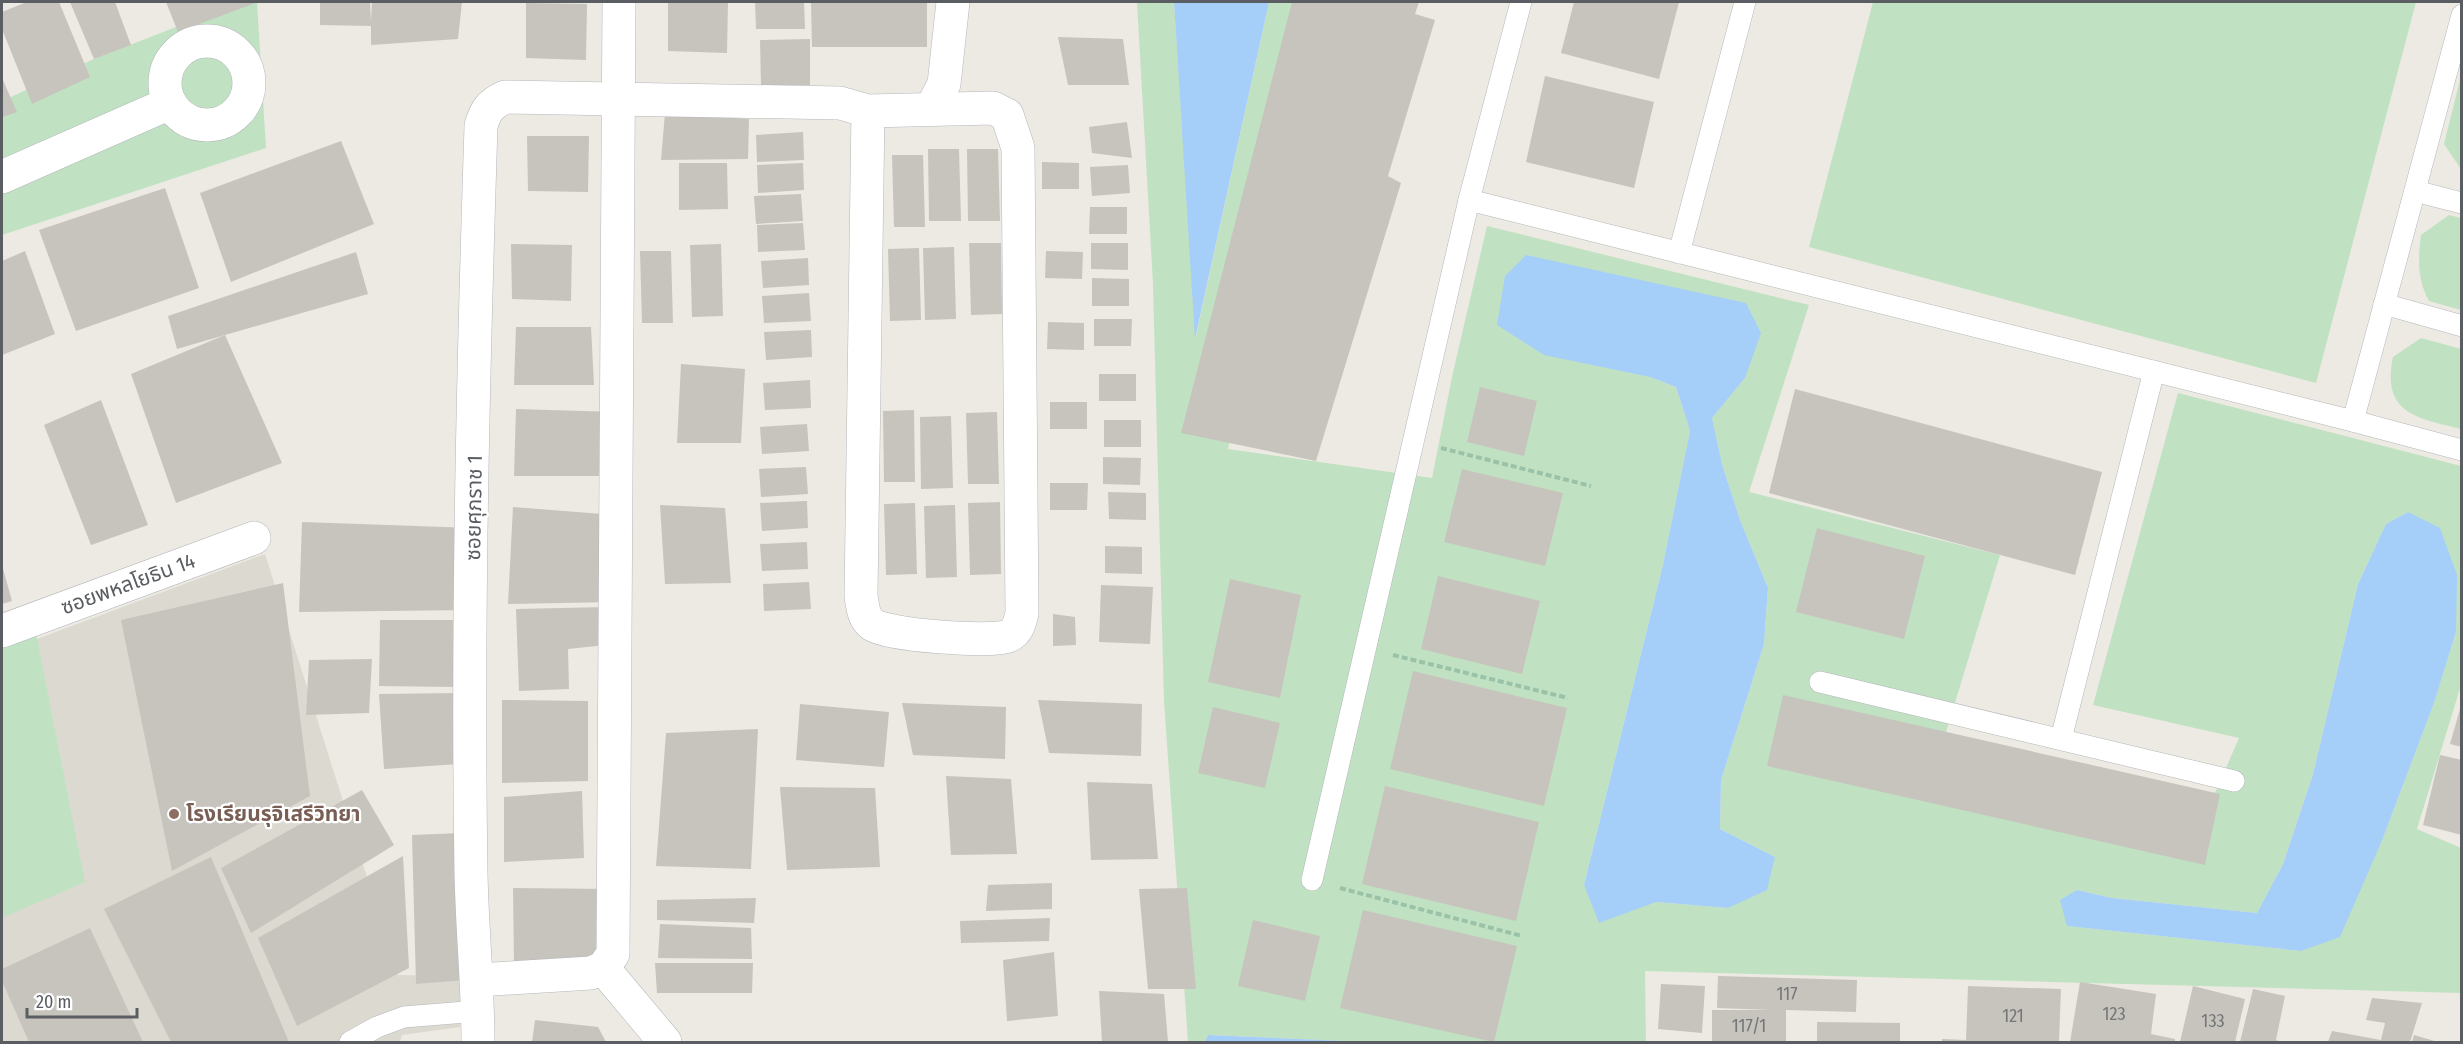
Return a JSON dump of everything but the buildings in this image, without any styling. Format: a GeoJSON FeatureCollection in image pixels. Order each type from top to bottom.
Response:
{"type":"FeatureCollection","features":[{"type":"Feature","properties":{"kind":"street"},"geometry":{"type":"LineString","coordinates":[[478,1011],[603,968],[613,954],[619,2]]}},
{"type":"Feature","properties":{"kind":"street"},"geometry":{"type":"LineString","coordinates":[[932,109],[944,84],[953,2]]}},
{"type":"Feature","properties":{"kind":"street","name":"ซอยศุภราช 1"},"geometry":{"type":"LineString","coordinates":[[478,1011],[471,874],[472,644],[481,126],[484,113],[493,103],[505,98],[840,103],[868,111],[993,108],[1007,115],[1014,129],[1018,148],[1022,613],[1018,627],[1009,635],[986,639],[890,632],[872,624],[864,614],[861,596],[868,111]]}},
{"type":"Feature","properties":{"kind":"street"},"geometry":{"type":"LineString","coordinates":[[2,177],[170,103]]}},
{"type":"Feature","properties":{"kind":"street","name":"ซอยพหลโยธิน 14"},"geometry":{"type":"LineString","coordinates":[[2,631],[254,538]]}},
{"type":"Feature","properties":{"kind":"street"},"geometry":{"type":"LineString","coordinates":[[603,968],[665,1042]]}},
{"type":"Feature","properties":{"kind":"lane"},"geometry":{"type":"LineString","coordinates":[[1312,880],[1469,200],[1521,2]]}},
{"type":"Feature","properties":{"kind":"lane"},"geometry":{"type":"LineString","coordinates":[[1679,252],[1745,2]]}},
{"type":"Feature","properties":{"kind":"lane"},"geometry":{"type":"LineString","coordinates":[[2353,421],[2462,15]]}},
{"type":"Feature","properties":{"kind":"lane"},"geometry":{"type":"LineString","coordinates":[[2415,191],[2462,203]]}},
{"type":"Feature","properties":{"kind":"lane"},"geometry":{"type":"LineString","coordinates":[[1469,200],[2462,450]]}},
{"type":"Feature","properties":{"kind":"lane"},"geometry":{"type":"LineString","coordinates":[[2384,304],[2462,326]]}},
{"type":"Feature","properties":{"kind":"lane"},"geometry":{"type":"LineString","coordinates":[[2061,739],[2154,371]]}},
{"type":"Feature","properties":{"kind":"lane"},"geometry":{"type":"LineString","coordinates":[[1820,682],[2234,781]]}},
{"type":"Feature","properties":{"kind":"lane"},"geometry":{"type":"LineString","coordinates":[[350,1042],[377,1027],[404,1017],[478,1011]]}},
{"type":"Feature","properties":{"kind":"path"},"geometry":{"type":"LineString","coordinates":[[1413,441],[1591,486]]}},
{"type":"Feature","properties":{"kind":"path"},"geometry":{"type":"LineString","coordinates":[[1366,648],[1568,698]]}},
{"type":"Feature","properties":{"kind":"path"},"geometry":{"type":"LineString","coordinates":[[1312,880],[1522,936]]}},
{"type":"Feature","properties":{"kind":"shaded area","name":"โรงเรียนรุจิเสรีวิทยา"},"geometry":{"type":"Polygon","coordinates":[[[265,554],[398,975],[460,976],[460,1027],[402,1035],[400,1042],[2,1042],[2,652],[265,554]]]}},
{"type":"Feature","properties":{"kind":"green space"},"geometry":{"type":"Polygon","coordinates":[[[240,2],[257,2],[266,148],[2,235],[2,101],[94,59],[240,2]]]}},
{"type":"Feature","properties":{"kind":"green space"},"geometry":{"type":"Polygon","coordinates":[[[1137,2],[1174,2],[1196,336],[1269,2],[1328,2],[1228,449],[1432,478],[1452,377],[1487,226],[1809,305],[1749,492],[2000,555],[1939,755],[2198,832],[2239,738],[2093,705],[2178,393],[2461,466],[2461,685],[2417,829],[2461,848],[2461,993],[1645,971],[1646,1042],[1368,1042],[1208,1035],[1205,1042],[1188,1042],[1164,701],[1153,284],[1137,2]],[[1650,377],[1676,387],[1690,431],[1662,569],[1584,885],[1656,902],[1728,908],[1775,857],[1720,829],[1721,780],[1764,644],[1768,588],[1740,520],[1722,464],[1712,418],[1745,378],[1650,377]],[[2408,512],[2386,524],[2358,584],[2313,774],[2283,864],[2257,913],[2112,898],[2077,890],[2067,926],[2301,951],[2383,838],[2434,703],[2456,632],[2408,512]]]}},
{"type":"Feature","properties":{"kind":"green space"},"geometry":{"type":"Polygon","coordinates":[[[1873,2],[2416,2],[2316,383],[1809,247],[1873,2]]]}},
{"type":"Feature","properties":{"kind":"green space"},"geometry":{"type":"Polygon","coordinates":[[[2461,76],[2461,169],[2444,144],[2461,76]]]}},
{"type":"Feature","properties":{"kind":"green space"},"geometry":{"type":"Polygon","coordinates":[[[2449,215],[2461,218],[2461,310],[2429,301],[2422,285],[2419,269],[2421,235],[2449,215]]]}},
{"type":"Feature","properties":{"kind":"green space"},"geometry":{"type":"Polygon","coordinates":[[[2421,338],[2461,349],[2461,429],[2431,421],[2406,410],[2398,402],[2393,391],[2391,376],[2393,357],[2421,338]]]}},
{"type":"Feature","properties":{"kind":"green space"},"geometry":{"type":"Polygon","coordinates":[[[36,633],[85,882],[2,918],[2,645],[36,633]]]}},
{"type":"Feature","properties":{"kind":"water"},"geometry":{"type":"Polygon","coordinates":[[[1174,2],[1269,2],[1195,339],[1174,2]]]}},
{"type":"Feature","properties":{"kind":"water"},"geometry":{"type":"Polygon","coordinates":[[[1526,255],[1746,303],[1761,333],[1745,378],[1712,418],[1722,464],[1740,520],[1768,588],[1764,644],[1721,780],[1720,829],[1775,857],[1767,890],[1728,908],[1656,902],[1599,923],[1584,885],[1662,569],[1690,431],[1676,387],[1650,377],[1544,355],[1497,325],[1505,276],[1526,255]]]}},
{"type":"Feature","properties":{"kind":"water"},"geometry":{"type":"Polygon","coordinates":[[[2408,512],[2440,528],[2457,575],[2456,632],[2434,703],[2383,838],[2340,937],[2301,951],[2067,926],[2060,900],[2077,890],[2112,898],[2257,913],[2283,864],[2313,774],[2358,584],[2386,524],[2408,512]]]}},
{"type":"Feature","properties":{"kind":"water"},"geometry":{"type":"Polygon","coordinates":[[[1208,1035],[1368,1042],[1205,1042],[1208,1035]]]}},
{"type":"Feature","properties":{"kind":"place","name":"โรงเรียนรุจิเสรีวิทยา"},"geometry":{"type":"Point","coordinates":[174,814]}}]}
